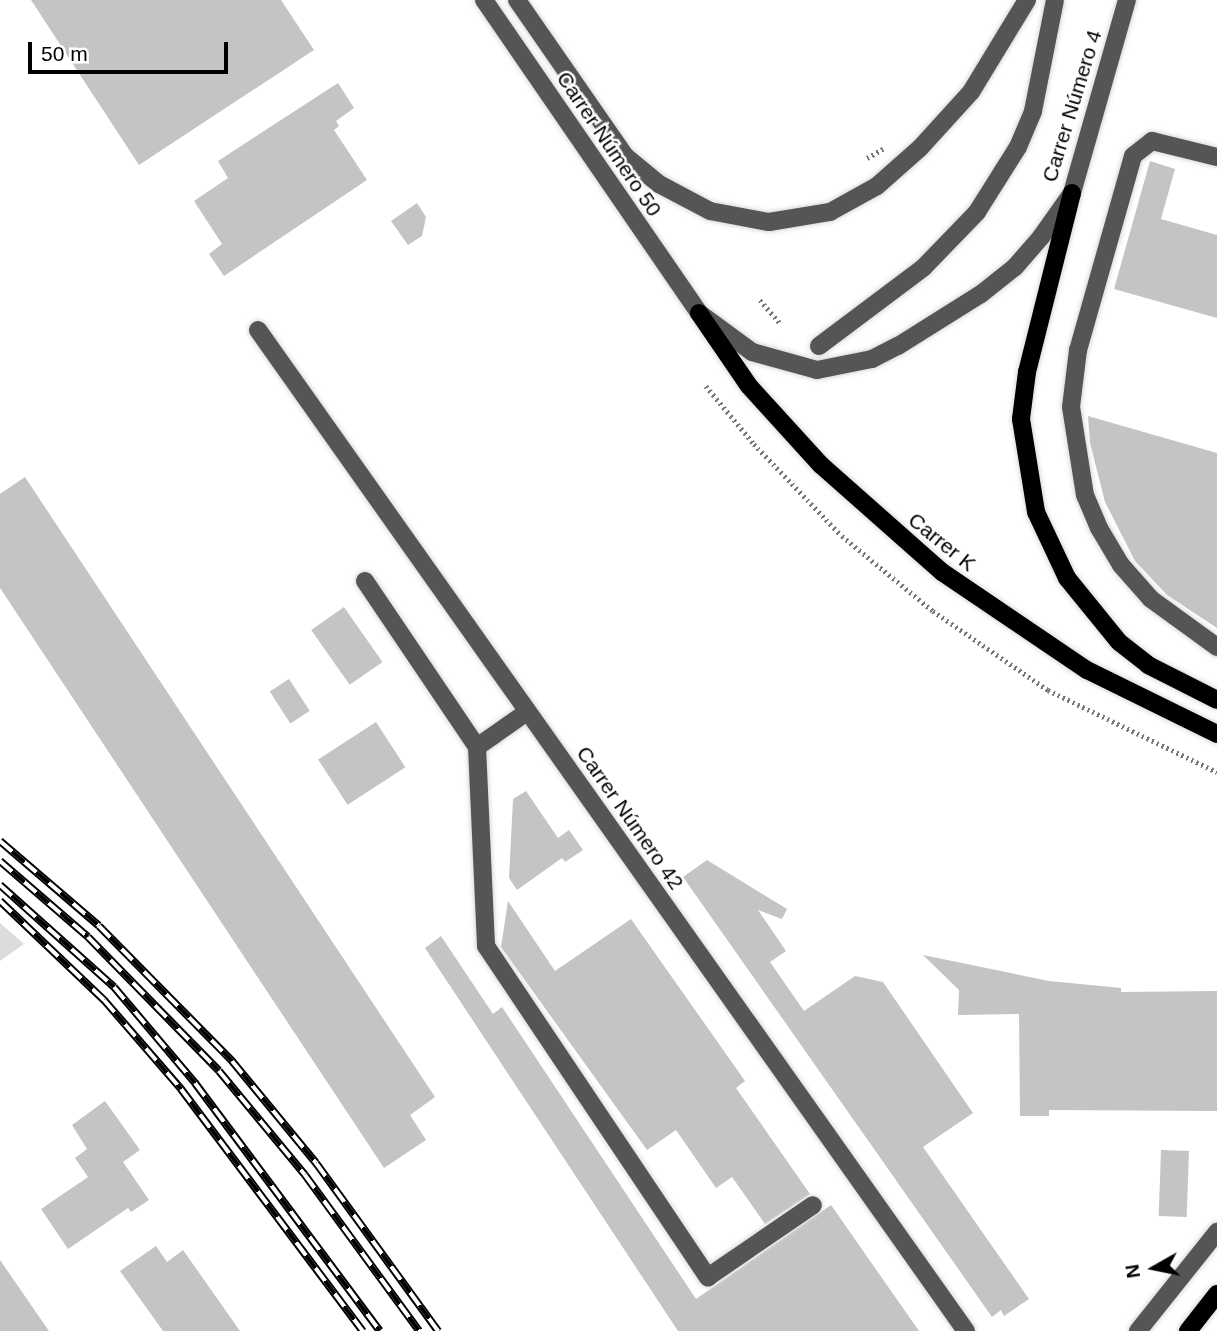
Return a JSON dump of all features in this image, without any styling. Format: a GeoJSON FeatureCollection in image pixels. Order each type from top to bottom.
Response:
{"type":"FeatureCollection","features":[{"type":"Feature","properties":{"kind":"main road"},"geometry":{"type":"LineString","coordinates":[[1072,193],[1027,372],[1021,419],[1036,512],[1067,578],[1119,642],[1148,665],[1217,700]]}},
{"type":"Feature","properties":{"kind":"main road","name":"Carrer K"},"geometry":{"type":"LineString","coordinates":[[699,313],[749,386],[812,456],[855,499],[942,572],[1087,670],[1217,734]]}},
{"type":"Feature","properties":{"kind":"main road"},"geometry":{"type":"LineString","coordinates":[[1188,1331],[1217,1294]]}},
{"type":"Feature","properties":{"kind":"street","name":"Carrer Número 50"},"geometry":{"type":"LineString","coordinates":[[484,0],[699,313]]}},
{"type":"Feature","properties":{"kind":"street","name":"Carrer Número 50"},"geometry":{"type":"LineString","coordinates":[[517,0],[625,156],[659,184],[710,211],[769,222],[830,212],[877,186],[920,148],[971,92],[1027,0]]}},
{"type":"Feature","properties":{"kind":"street"},"geometry":{"type":"LineString","coordinates":[[819,346],[923,268],[977,212],[1018,147],[1033,111],[1055,0]]}},
{"type":"Feature","properties":{"kind":"street","name":"Carrer Número 4"},"geometry":{"type":"LineString","coordinates":[[699,313],[752,352],[798,368],[817,370],[872,359],[981,293],[1015,267],[1072,193],[1127,0]]}},
{"type":"Feature","properties":{"kind":"street"},"geometry":{"type":"LineString","coordinates":[[1217,157],[1152,141],[1133,156],[1079,350],[1071,407],[1083,483],[1099,528],[1121,565],[1151,599],[1217,647]]}},
{"type":"Feature","properties":{"kind":"street","name":"Carrer Número 42"},"geometry":{"type":"LineString","coordinates":[[258,330],[966,1331]]}},
{"type":"Feature","properties":{"kind":"street"},"geometry":{"type":"LineString","coordinates":[[365,581],[477,747],[486,946],[708,1277],[813,1205]]}},
{"type":"Feature","properties":{"kind":"street"},"geometry":{"type":"LineString","coordinates":[[477,747],[527,712]]}},
{"type":"Feature","properties":{"kind":"street"},"geometry":{"type":"LineString","coordinates":[[1138,1331],[1217,1232]]}},
{"type":"Feature","properties":{"kind":"path"},"geometry":{"type":"LineString","coordinates":[[867,158],[894,141]]}},
{"type":"Feature","properties":{"kind":"path"},"geometry":{"type":"LineString","coordinates":[[760,300],[780,323]]}},
{"type":"Feature","properties":{"kind":"shaded area"},"geometry":{"type":"Polygon","coordinates":[[[0,923],[24,944],[0,961],[0,923]]]}},
{"type":"Feature","properties":{"kind":"building"},"geometry":{"type":"Polygon","coordinates":[[[31,0],[281,0],[314,50],[139,165],[31,0]]]}},
{"type":"Feature","properties":{"kind":"building"},"geometry":{"type":"Polygon","coordinates":[[[338,83],[354,108],[336,121],[339,126],[334,130],[367,180],[224,276],[209,254],[222,244],[194,201],[228,178],[218,161],[338,83]]]}},
{"type":"Feature","properties":{"kind":"building"},"geometry":{"type":"Polygon","coordinates":[[[1150,161],[1175,169],[1161,219],[1217,235],[1217,318],[1114,289],[1150,161]]]}},
{"type":"Feature","properties":{"kind":"building"},"geometry":{"type":"Polygon","coordinates":[[[417,203],[426,217],[422,236],[408,245],[391,221],[417,203]]]}},
{"type":"Feature","properties":{"kind":"building"},"geometry":{"type":"Polygon","coordinates":[[[1088,416],[1217,453],[1217,628],[1167,595],[1135,561],[1105,502],[1090,443],[1088,416]]]}},
{"type":"Feature","properties":{"kind":"building"},"geometry":{"type":"Polygon","coordinates":[[[25,477],[435,1097],[410,1115],[426,1140],[384,1168],[0,588],[0,494],[25,477]]]}},
{"type":"Feature","properties":{"kind":"building"},"geometry":{"type":"Polygon","coordinates":[[[344,607],[382,662],[350,685],[311,630],[344,607]]]}},
{"type":"Feature","properties":{"kind":"building"},"geometry":{"type":"Polygon","coordinates":[[[289,679],[310,711],[290,723],[270,692],[289,679]]]}},
{"type":"Feature","properties":{"kind":"building"},"geometry":{"type":"Polygon","coordinates":[[[376,722],[405,767],[348,805],[318,760],[376,722]]]}},
{"type":"Feature","properties":{"kind":"building"},"geometry":{"type":"Polygon","coordinates":[[[526,791],[558,838],[569,830],[583,850],[565,862],[562,858],[517,890],[509,878],[513,799],[526,791]]]}},
{"type":"Feature","properties":{"kind":"building"},"geometry":{"type":"Polygon","coordinates":[[[707,860],[787,909],[782,919],[758,910],[786,951],[770,962],[804,1011],[855,976],[883,982],[973,1113],[923,1147],[1029,1299],[1004,1316],[1001,1310],[992,1317],[683,877],[707,860]]]}},
{"type":"Feature","properties":{"kind":"building"},"geometry":{"type":"Polygon","coordinates":[[[508,901],[555,971],[631,919],[745,1081],[736,1088],[810,1194],[765,1224],[732,1177],[716,1188],[676,1130],[647,1150],[501,947],[508,901]]]}},
{"type":"Feature","properties":{"kind":"building"},"geometry":{"type":"Polygon","coordinates":[[[441,936],[493,1014],[502,1007],[696,1299],[831,1205],[919,1331],[678,1331],[425,948],[441,936]]]}},
{"type":"Feature","properties":{"kind":"building"},"geometry":{"type":"Polygon","coordinates":[[[923,955],[1049,981],[1121,988],[1121,992],[1217,991],[1217,1111],[1049,1110],[1049,1116],[1020,1116],[1019,1014],[958,1015],[959,990],[923,955]]]}},
{"type":"Feature","properties":{"kind":"building"},"geometry":{"type":"Polygon","coordinates":[[[105,1101],[140,1150],[123,1162],[149,1200],[131,1212],[128,1208],[68,1249],[41,1209],[88,1177],[75,1158],[87,1149],[72,1125],[105,1101]]]}},
{"type":"Feature","properties":{"kind":"building"},"geometry":{"type":"Polygon","coordinates":[[[1161,1150],[1189,1151],[1187,1217],[1159,1216],[1161,1150]]]}},
{"type":"Feature","properties":{"kind":"building"},"geometry":{"type":"Polygon","coordinates":[[[156,1246],[167,1262],[183,1250],[240,1331],[163,1331],[120,1271],[156,1246]]]}},
{"type":"Feature","properties":{"kind":"building"},"geometry":{"type":"Polygon","coordinates":[[[0,1260],[49,1331],[0,1331],[0,1260]]]}},
{"type":"Feature","properties":{"kind":"railway"},"geometry":{"type":"LineString","coordinates":[[0,841],[99,926],[232,1061],[316,1163],[438,1331]]}},
{"type":"Feature","properties":{"kind":"railway"},"geometry":{"type":"LineString","coordinates":[[0,861],[88,937],[219,1071],[305,1175],[419,1331]]}},
{"type":"Feature","properties":{"kind":"railway"},"geometry":{"type":"LineString","coordinates":[[0,885],[114,987],[195,1083],[380,1331]]}},
{"type":"Feature","properties":{"kind":"railway"},"geometry":{"type":"LineString","coordinates":[[0,901],[104,1000],[181,1089],[363,1331]]}}]}
